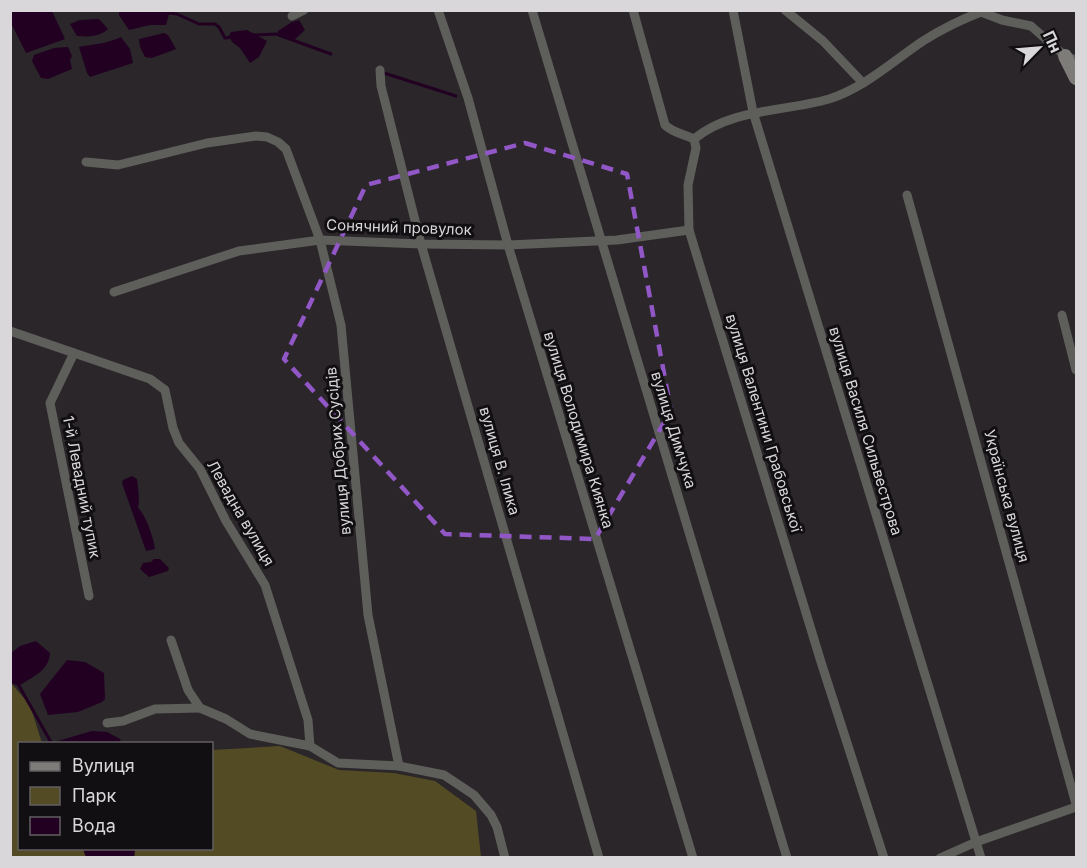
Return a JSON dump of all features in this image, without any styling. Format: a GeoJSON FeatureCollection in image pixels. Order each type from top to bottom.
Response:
{"type":"FeatureCollection","features":[{"type":"Feature","properties":{"kind":"street"},"geometry":{"type":"LineString","coordinates":[[292,16],[304,10]]}},
{"type":"Feature","properties":{"kind":"street","name":"вулиця Володимира Киянка"},"geometry":{"type":"LineString","coordinates":[[438,10],[468,98],[508,245],[693,858]]}},
{"type":"Feature","properties":{"kind":"street","name":"вулиця Димчука"},"geometry":{"type":"LineString","coordinates":[[532,10],[787,858]]}},
{"type":"Feature","properties":{"kind":"street"},"geometry":{"type":"LineString","coordinates":[[633,10],[665,125],[672,132],[685,134],[694,139],[707,129],[753,112],[818,102],[846,92],[951,24],[979,11],[1002,20],[1031,26],[1071,58],[1077,78]]}},
{"type":"Feature","properties":{"kind":"street","name":"вулиця Василя Сильвестрова"},"geometry":{"type":"LineString","coordinates":[[733,10],[753,112],[981,858]]}},
{"type":"Feature","properties":{"kind":"street"},"geometry":{"type":"LineString","coordinates":[[785,10],[823,41],[863,83]]}},
{"type":"Feature","properties":{"kind":"street","name":"вулиця В. Ілика"},"geometry":{"type":"LineString","coordinates":[[381,70],[381,86],[421,244],[599,858]]}},
{"type":"Feature","properties":{"kind":"street","name":"вулиця Добрих Сусідів"},"geometry":{"type":"LineString","coordinates":[[86,162],[118,165],[207,143],[256,136],[267,137],[286,149],[320,240],[341,325],[368,615],[399,766]]}},
{"type":"Feature","properties":{"kind":"street","name":"вулиця Валентини Грабовської"},"geometry":{"type":"LineString","coordinates":[[694,139],[696,148],[688,185],[689,230],[821,662],[884,858]]}},
{"type":"Feature","properties":{"kind":"street","name":"Українська вулиця"},"geometry":{"type":"LineString","coordinates":[[907,195],[1077,806]]}},
{"type":"Feature","properties":{"kind":"street","name":"Сонячний провулок"},"geometry":{"type":"LineString","coordinates":[[114,291],[239,251],[320,240],[508,245],[617,240],[689,230]]}},
{"type":"Feature","properties":{"kind":"street"},"geometry":{"type":"LineString","coordinates":[[1062,315],[1077,370]]}},
{"type":"Feature","properties":{"kind":"street","name":"Левадна вулиця"},"geometry":{"type":"LineString","coordinates":[[10,331],[150,379],[165,390],[173,428],[179,443],[200,469],[226,521],[265,585],[308,720],[310,746]]}},
{"type":"Feature","properties":{"kind":"street","name":"1-й Левадний тупик"},"geometry":{"type":"LineString","coordinates":[[74,353],[50,403],[89,596]]}},
{"type":"Feature","properties":{"kind":"street"},"geometry":{"type":"LineString","coordinates":[[171,640],[188,690],[200,708]]}},
{"type":"Feature","properties":{"kind":"street"},"geometry":{"type":"LineString","coordinates":[[107,723],[123,721],[155,709],[200,708],[226,719],[250,734],[310,746],[338,763],[399,766],[444,775],[474,795],[491,815],[497,827],[505,858]]}},
{"type":"Feature","properties":{"kind":"street"},"geometry":{"type":"LineString","coordinates":[[940,858],[976,842],[1077,806]]}},
{"type":"Feature","properties":{"kind":"highlighted area"},"geometry":{"type":"Polygon","coordinates":[[[525,143],[627,174],[671,411],[595,539],[445,534],[284,359],[366,185],[525,143]]]}},
{"type":"Feature","properties":{"kind":"green space"},"geometry":{"type":"Polygon","coordinates":[[[11,683],[30,705],[42,742],[18,742],[18,850],[83,850],[86,857],[11,857],[11,683]]]}},
{"type":"Feature","properties":{"kind":"green space"},"geometry":{"type":"Polygon","coordinates":[[[280,746],[339,770],[394,773],[435,781],[476,811],[481,857],[134,858],[135,850],[213,850],[213,750],[280,746]]]}},
{"type":"Feature","properties":{"kind":"water"},"geometry":{"type":"Polygon","coordinates":[[[11,11],[52,11],[65,39],[26,53],[11,23],[11,11]]]}},
{"type":"Feature","properties":{"kind":"water"},"geometry":{"type":"Polygon","coordinates":[[[119,11],[170,11],[166,25],[150,25],[129,30],[119,15],[119,11]]]}},
{"type":"Feature","properties":{"kind":"water"},"geometry":{"type":"Polygon","coordinates":[[[99,19],[108,29],[93,36],[77,36],[70,24],[80,20],[99,19]]]}},
{"type":"Feature","properties":{"kind":"water"},"geometry":{"type":"Polygon","coordinates":[[[299,20],[305,30],[294,40],[278,33],[292,22],[299,20]]]}},
{"type":"Feature","properties":{"kind":"water"},"geometry":{"type":"Polygon","coordinates":[[[247,30],[267,41],[259,57],[250,63],[229,36],[231,32],[247,30]]]}},
{"type":"Feature","properties":{"kind":"water"},"geometry":{"type":"Polygon","coordinates":[[[164,33],[168,35],[176,49],[152,58],[145,57],[139,39],[164,33]]]}},
{"type":"Feature","properties":{"kind":"water"},"geometry":{"type":"Polygon","coordinates":[[[121,37],[130,49],[133,63],[90,77],[79,47],[121,37]]]}},
{"type":"Feature","properties":{"kind":"water"},"geometry":{"type":"Polygon","coordinates":[[[68,47],[72,56],[70,60],[72,69],[48,79],[41,78],[32,61],[34,55],[54,48],[68,47]]]}},
{"type":"Feature","properties":{"kind":"water"},"geometry":{"type":"Polygon","coordinates":[[[132,476],[137,479],[138,508],[149,527],[155,549],[146,551],[122,483],[123,480],[132,476]]]}},
{"type":"Feature","properties":{"kind":"water"},"geometry":{"type":"Polygon","coordinates":[[[160,559],[169,568],[168,571],[149,577],[140,569],[143,563],[160,559]]]}},
{"type":"Feature","properties":{"kind":"water"},"geometry":{"type":"Polygon","coordinates":[[[36,641],[50,653],[47,664],[39,673],[19,686],[11,683],[11,653],[20,646],[36,641]]]}},
{"type":"Feature","properties":{"kind":"water"},"geometry":{"type":"Polygon","coordinates":[[[67,660],[85,662],[104,673],[105,699],[78,712],[48,715],[40,694],[67,660]]]}},
{"type":"Feature","properties":{"kind":"water"},"geometry":{"type":"Polygon","coordinates":[[[92,731],[107,732],[120,739],[121,742],[54,742],[92,731]]]}},
{"type":"Feature","properties":{"kind":"water"},"geometry":{"type":"Polygon","coordinates":[[[84,850],[135,850],[134,858],[86,857],[84,850]]]}},
{"type":"Feature","properties":{"kind":"waterway"},"geometry":{"type":"LineString","coordinates":[[169,13],[177,14],[199,24],[215,24],[225,38],[233,37]]}},
{"type":"Feature","properties":{"kind":"waterway"},"geometry":{"type":"LineString","coordinates":[[253,35],[276,34],[331,54]]}},
{"type":"Feature","properties":{"kind":"waterway"},"geometry":{"type":"LineString","coordinates":[[384,73],[456,96]]}},
{"type":"Feature","properties":{"kind":"waterway"},"geometry":{"type":"LineString","coordinates":[[18,684],[51,742]]}}]}
